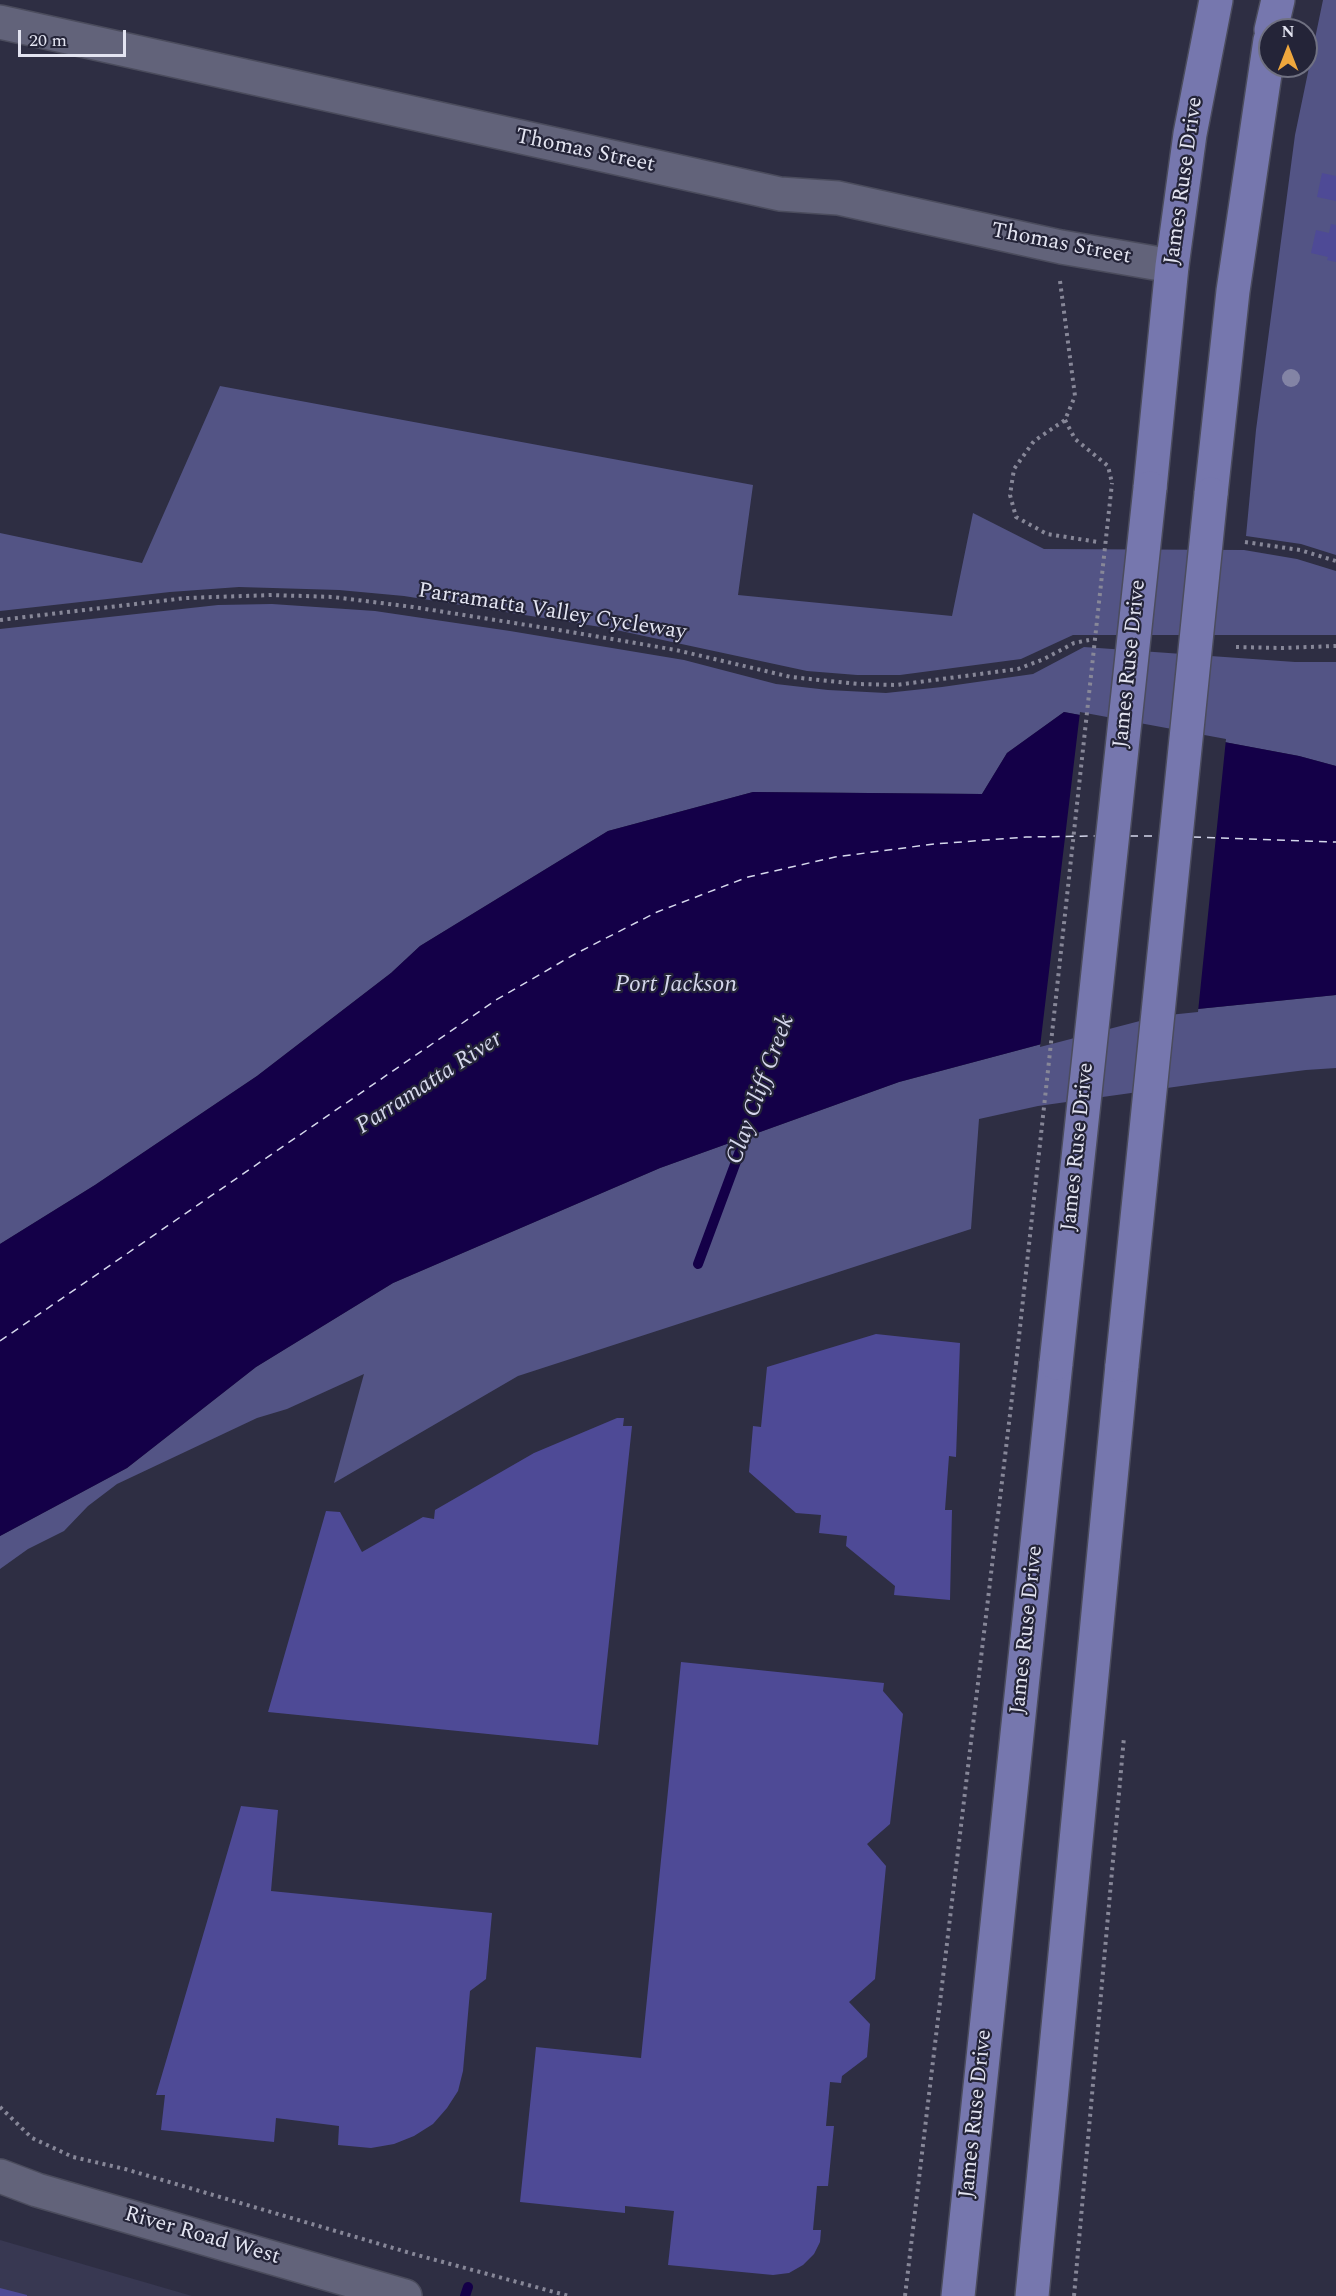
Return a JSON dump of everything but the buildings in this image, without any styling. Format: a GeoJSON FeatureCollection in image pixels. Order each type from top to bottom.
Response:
{"type":"FeatureCollection","features":[{"type":"Feature","properties":{"kind":"main road","name":"James Ruse Drive"},"geometry":{"type":"LineString","coordinates":[[958,2296],[1172,266],[1190,134],[1216,0]]}},
{"type":"Feature","properties":{"kind":"main road"},"geometry":{"type":"LineString","coordinates":[[1274,18],[1278,0]]}},
{"type":"Feature","properties":{"kind":"main road"},"geometry":{"type":"LineString","coordinates":[[1032,2296],[1122,1365],[1211,494],[1233,291],[1264,78]]}},
{"type":"Feature","properties":{"kind":"street","name":"Thomas Street"},"geometry":{"type":"LineString","coordinates":[[0,22],[780,194],[838,198],[1061,247],[1172,266]]}},
{"type":"Feature","properties":{"kind":"street","name":"River Road West"},"geometry":{"type":"LineString","coordinates":[[0,2176],[37,2190],[405,2296]]}},
{"type":"Feature","properties":{"kind":"path"},"geometry":{"type":"LineString","coordinates":[[1060,283],[1072,357],[1075,396],[1065,420],[1034,441],[1014,469],[1010,495],[1016,517],[1047,534],[1098,542]]}},
{"type":"Feature","properties":{"kind":"path"},"geometry":{"type":"LineString","coordinates":[[905,2296],[1016,1364],[1112,483],[1108,466],[1075,439],[1065,420]]}},
{"type":"Feature","properties":{"kind":"path"},"geometry":{"type":"LineString","coordinates":[[1245,542],[1300,550],[1336,561]]}},
{"type":"Feature","properties":{"kind":"path","name":"Parramatta Valley Cycleway"},"geometry":{"type":"LineString","coordinates":[[0,620],[227,595],[333,597],[413,607],[676,650],[791,677],[858,684],[896,685],[1018,669],[1044,660],[1074,643],[1089,640]]}},
{"type":"Feature","properties":{"kind":"path"},"geometry":{"type":"LineString","coordinates":[[1236,647],[1336,646]]}},
{"type":"Feature","properties":{"kind":"path"},"geometry":{"type":"LineString","coordinates":[[1074,2296],[1125,1725]]}},
{"type":"Feature","properties":{"kind":"path"},"geometry":{"type":"LineString","coordinates":[[0,2107],[32,2138],[73,2157],[125,2169],[417,2255],[569,2296]]}},
{"type":"Feature","properties":{"kind":"shaded area"},"geometry":{"type":"Polygon","coordinates":[[[1323,0],[1336,0],[1336,555],[1301,544],[1246,536],[1256,430],[1295,135],[1307,78],[1318,78],[1318,24],[1323,0]]]}},
{"type":"Feature","properties":{"kind":"shaded area"},"geometry":{"type":"Polygon","coordinates":[[[220,386],[753,485],[738,595],[952,616],[973,513],[1044,549],[1244,550],[1297,559],[1336,571],[1336,635],[1073,635],[1021,659],[900,675],[857,675],[807,671],[607,628],[404,596],[339,590],[239,587],[170,592],[0,611],[0,533],[142,563],[220,386]]]}},
{"type":"Feature","properties":{"kind":"shaded area"},"geometry":{"type":"Polygon","coordinates":[[[272,604],[375,611],[510,631],[684,660],[776,684],[828,690],[886,693],[1033,674],[1084,647],[1295,662],[1336,662],[1336,766],[1299,756],[1064,712],[1007,753],[982,794],[753,792],[608,831],[420,946],[391,973],[257,1076],[95,1185],[0,1244],[0,629],[218,605],[272,604]]]}},
{"type":"Feature","properties":{"kind":"shaded area"},"geometry":{"type":"Polygon","coordinates":[[[1336,995],[1336,1068],[1210,1082],[1038,1106],[979,1119],[971,1229],[518,1376],[334,1483],[364,1374],[287,1409],[257,1418],[117,1484],[88,1506],[64,1531],[28,1549],[0,1569],[0,1536],[127,1468],[256,1367],[393,1283],[660,1168],[899,1082],[1158,1013],[1336,995]]]}},
{"type":"Feature","properties":{"kind":"shaded area"},"geometry":{"type":"Polygon","coordinates":[[[0,2240],[192,2296],[0,2296],[0,2240]]]}},
{"type":"Feature","properties":{"kind":"water","name":"Port Jackson"},"geometry":{"type":"Polygon","coordinates":[[[1064,712],[1299,756],[1336,766],[1336,995],[1158,1013],[899,1082],[660,1168],[393,1283],[256,1367],[127,1468],[0,1536],[0,1244],[95,1185],[257,1076],[391,973],[420,946],[608,831],[753,792],[982,794],[1007,753],[1064,712]]]}},
{"type":"Feature","properties":{"kind":"pier"},"geometry":{"type":"Polygon","coordinates":[[[1080,712],[1226,739],[1198,1012],[1159,1016],[1040,1047],[1080,712]]]}},
{"type":"Feature","properties":{"kind":"waterway","name":"Clay Cliff Creek"},"geometry":{"type":"LineString","coordinates":[[698,1264],[750,1124]]}},
{"type":"Feature","properties":{"kind":"waterway","name":"Clay Cliff Creek"},"geometry":{"type":"LineString","coordinates":[[465,2296],[468,2287]]}},
{"type":"Feature","properties":{"kind":"ferry route"},"geometry":{"type":"LineString","coordinates":[[0,1341],[496,1000],[575,954],[657,912],[748,877],[835,857],[934,844],[1026,837],[1095,836]]}},
{"type":"Feature","properties":{"kind":"ferry route"},"geometry":{"type":"LineString","coordinates":[[1130,836],[1161,836]]}},
{"type":"Feature","properties":{"kind":"ferry route"},"geometry":{"type":"LineString","coordinates":[[1193,837],[1336,842]]}},
{"type":"Feature","properties":{"kind":"water label","name":"Parramatta River"},"geometry":{"type":"Point","coordinates":[430,1084]}}]}
